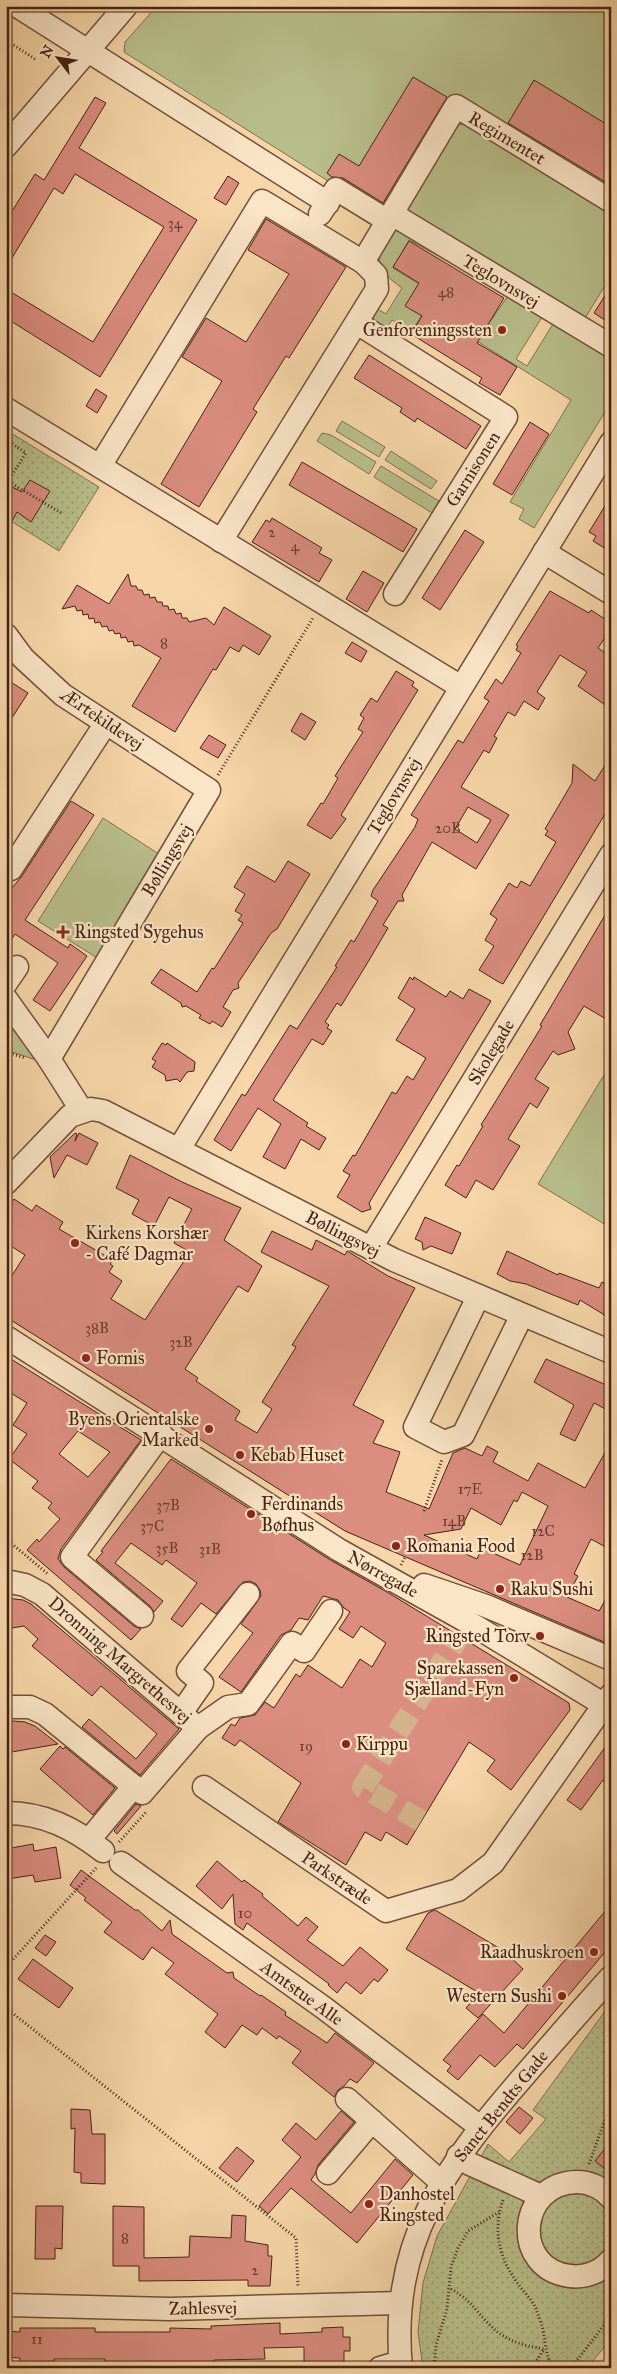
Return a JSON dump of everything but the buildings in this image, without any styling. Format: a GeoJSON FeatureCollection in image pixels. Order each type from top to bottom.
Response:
{"type":"FeatureCollection","features":[{"type":"Feature","properties":{"kind":"street"},"geometry":{"type":"LineString","coordinates":[[17,6],[328,202],[310,230]]}},
{"type":"Feature","properties":{"kind":"street"},"geometry":{"type":"LineString","coordinates":[[6,146],[126,6]]}},
{"type":"Feature","properties":{"kind":"street","name":"Regimentet"},"geometry":{"type":"LineString","coordinates":[[363,262],[456,106],[611,201]]}},
{"type":"Feature","properties":{"kind":"street","name":"Teglovnsvej"},"geometry":{"type":"LineString","coordinates":[[328,202],[336,189],[390,218],[611,346]]}},
{"type":"Feature","properties":{"kind":"street"},"geometry":{"type":"LineString","coordinates":[[100,466],[262,200],[363,262],[376,275],[377,289],[221,541]]}},
{"type":"Feature","properties":{"kind":"street","name":"Garnisonen"},"geometry":{"type":"LineString","coordinates":[[356,323],[506,417],[394,594]]}},
{"type":"Feature","properties":{"kind":"street"},"geometry":{"type":"LineString","coordinates":[[6,409],[460,687]]}},
{"type":"Feature","properties":{"kind":"street","name":"Teglovnsvej"},"geometry":{"type":"LineString","coordinates":[[179,1149],[611,443]]}},
{"type":"Feature","properties":{"kind":"street"},"geometry":{"type":"LineString","coordinates":[[544,552],[611,593]]}},
{"type":"Feature","properties":{"kind":"street","name":"Ærtekildevej"},"geometry":{"type":"LineString","coordinates":[[6,635],[23,658],[62,695],[209,790]]}},
{"type":"Feature","properties":{"kind":"street"},"geometry":{"type":"LineString","coordinates":[[10,869],[106,723]]}},
{"type":"Feature","properties":{"kind":"street","name":"Bøllingsvej"},"geometry":{"type":"LineString","coordinates":[[49,1059],[209,790]]}},
{"type":"Feature","properties":{"kind":"street","name":"Skolegade"},"geometry":{"type":"LineString","coordinates":[[371,1248],[611,855]]}},
{"type":"Feature","properties":{"kind":"street"},"geometry":{"type":"LineString","coordinates":[[6,999],[49,1059],[82,1111],[70,1116],[6,1184]]}},
{"type":"Feature","properties":{"kind":"street","name":"Bøllingsvej"},"geometry":{"type":"LineString","coordinates":[[82,1111],[91,1109],[112,1114],[371,1248],[478,1297],[611,1352]]}},
{"type":"Feature","properties":{"kind":"street"},"geometry":{"type":"LineString","coordinates":[[478,1297],[415,1426],[444,1442],[463,1435],[522,1315]]}},
{"type":"Feature","properties":{"kind":"street","name":"Nørregade"},"geometry":{"type":"LineString","coordinates":[[6,1337],[161,1434],[340,1550],[609,1703]]}},
{"type":"Feature","properties":{"kind":"street"},"geometry":{"type":"LineString","coordinates":[[142,1616],[72,1557],[161,1434]]}},
{"type":"Feature","properties":{"kind":"street"},"geometry":{"type":"LineString","coordinates":[[393,1579],[408,1579],[486,1606],[611,1659]]}},
{"type":"Feature","properties":{"kind":"street","name":"Dronning Margrethesvej"},"geometry":{"type":"LineString","coordinates":[[6,1582],[25,1585],[42,1594],[198,1728],[142,1793],[134,1786]]}},
{"type":"Feature","properties":{"kind":"street"},"geometry":{"type":"LineString","coordinates":[[182,1713],[202,1682],[188,1671],[248,1594]]}},
{"type":"Feature","properties":{"kind":"street"},"geometry":{"type":"LineString","coordinates":[[198,1728],[228,1707],[248,1704],[292,1643],[304,1651],[331,1611]]}},
{"type":"Feature","properties":{"kind":"street","name":"Parkstræde"},"geometry":{"type":"LineString","coordinates":[[204,1787],[386,1912],[458,1890],[493,1863],[609,1703]]}},
{"type":"Feature","properties":{"kind":"street"},"geometry":{"type":"LineString","coordinates":[[6,1707],[30,1707],[45,1714],[134,1786],[104,1851]]}},
{"type":"Feature","properties":{"kind":"street","name":"Amtstue Alle"},"geometry":{"type":"LineString","coordinates":[[6,1813],[26,1813],[58,1822],[104,1851],[324,2008],[480,2127]]}},
{"type":"Feature","properties":{"kind":"street","name":"Sanct Bendts Gade"},"geometry":{"type":"LineString","coordinates":[[394,2366],[400,2303],[412,2249],[441,2182],[480,2127],[611,1977]]}},
{"type":"Feature","properties":{"kind":"street"},"geometry":{"type":"LineString","coordinates":[[347,2100],[441,2182]]}},
{"type":"Feature","properties":{"kind":"street"},"geometry":{"type":"LineString","coordinates":[[328,2173],[372,2121]]}},
{"type":"Feature","properties":{"kind":"street"},"geometry":{"type":"LineString","coordinates":[[458,2156],[509,2183],[541,2196]]}},
{"type":"Feature","properties":{"kind":"street"},"geometry":{"type":"LineString","coordinates":[[611,2198],[596,2186],[583,2182],[560,2185],[541,2196],[532,2210],[528,2225],[529,2242],[536,2256],[547,2268],[562,2275],[578,2277],[594,2273],[611,2260]]}},
{"type":"Feature","properties":{"kind":"street","name":"Zahlesvej"},"geometry":{"type":"LineString","coordinates":[[6,2306],[170,2308],[400,2303]]}},
{"type":"Feature","properties":{"kind":"path"},"geometry":{"type":"LineString","coordinates":[[6,46],[8,42],[35,59]]}},
{"type":"Feature","properties":{"kind":"path"},"geometry":{"type":"LineString","coordinates":[[12,442],[26,452],[7,480],[63,514]]}},
{"type":"Feature","properties":{"kind":"path"},"geometry":{"type":"LineString","coordinates":[[209,790],[323,603]]}},
{"type":"Feature","properties":{"kind":"path"},"geometry":{"type":"LineString","coordinates":[[424,1511],[441,1467],[444,1442]]}},
{"type":"Feature","properties":{"kind":"path"},"geometry":{"type":"LineString","coordinates":[[545,1946],[563,1961]]}},
{"type":"Feature","properties":{"kind":"path"},"geometry":{"type":"LineString","coordinates":[[6,2008],[296,2238],[299,2306]]}},
{"type":"Feature","properties":{"kind":"path"},"geometry":{"type":"LineString","coordinates":[[583,2182],[611,2103]]}},
{"type":"Feature","properties":{"kind":"path"},"geometry":{"type":"LineString","coordinates":[[509,2183],[499,2212],[498,2237],[501,2256],[514,2279],[535,2307],[544,2334],[544,2350],[554,2368]]}},
{"type":"Feature","properties":{"kind":"path"},"geometry":{"type":"LineString","coordinates":[[434,2368],[436,2345],[447,2309],[451,2289],[452,2267],[458,2248],[468,2230],[499,2212]]}},
{"type":"Feature","properties":{"kind":"path"},"geometry":{"type":"LineString","coordinates":[[451,2289],[466,2298],[492,2328],[508,2339],[528,2347],[544,2350]]}},
{"type":"Feature","properties":{"kind":"path"},"geometry":{"type":"LineString","coordinates":[[571,2368],[611,2316]]}},
{"type":"Feature","properties":{"kind":"path"},"geometry":{"type":"LineString","coordinates":[[532,2368],[544,2350]]}},
{"type":"Feature","properties":{"kind":"green space"},"geometry":{"type":"Polygon","coordinates":[[[157,6],[611,6],[611,183],[606,190],[458,99],[385,217],[124,52],[125,42],[157,6]]]}},
{"type":"Feature","properties":{"kind":"green space"},"geometry":{"type":"Polygon","coordinates":[[[465,124],[611,211],[611,276],[582,323],[407,213],[407,208],[458,125],[465,124]]]}},
{"type":"Feature","properties":{"kind":"green space"},"geometry":{"type":"Polygon","coordinates":[[[394,228],[444,253],[444,259],[409,240],[393,268],[487,326],[510,293],[544,314],[516,359],[527,366],[553,324],[611,353],[611,402],[534,528],[519,519],[524,509],[510,502],[571,400],[426,309],[411,332],[392,320],[386,329],[368,318],[374,307],[386,314],[402,288],[384,273],[379,261],[383,248],[394,228]]]}},
{"type":"Feature","properties":{"kind":"green space"},"geometry":{"type":"Polygon","coordinates":[[[342,421],[385,447],[379,457],[336,431],[342,421]]]}},
{"type":"Feature","properties":{"kind":"green space"},"geometry":{"type":"Polygon","coordinates":[[[6,430],[99,487],[59,551],[6,518],[6,430]]]}},
{"type":"Feature","properties":{"kind":"green space"},"geometry":{"type":"Polygon","coordinates":[[[322,433],[331,435],[376,462],[369,474],[317,441],[322,433]]]}},
{"type":"Feature","properties":{"kind":"green space"},"geometry":{"type":"Polygon","coordinates":[[[391,451],[437,481],[431,489],[385,460],[391,451]]]}},
{"type":"Feature","properties":{"kind":"green space"},"geometry":{"type":"Polygon","coordinates":[[[381,466],[439,501],[432,513],[374,477],[381,466]]]}},
{"type":"Feature","properties":{"kind":"green space"},"geometry":{"type":"Polygon","coordinates":[[[103,818],[162,856],[99,959],[38,921],[103,818]]]}},
{"type":"Feature","properties":{"kind":"green space"},"geometry":{"type":"Polygon","coordinates":[[[6,1016],[39,1061],[12,1052],[12,1044],[6,1050],[6,1016]]]}},
{"type":"Feature","properties":{"kind":"green space"},"geometry":{"type":"Polygon","coordinates":[[[604,1075],[611,1079],[611,1228],[538,1184],[604,1075]]]}},
{"type":"Feature","properties":{"kind":"green space"},"geometry":{"type":"Polygon","coordinates":[[[611,2003],[611,2339],[587,2368],[423,2368],[418,2332],[423,2283],[437,2236],[488,2144],[509,2162],[546,2119],[533,2110],[611,2003]]]}},
{"type":"Feature","properties":{"kind":"tunnel"},"geometry":{"type":"LineString","coordinates":[[421,1821],[363,1787],[459,1636]]}},
{"type":"Feature","properties":{"kind":"place","name":"Genforeningssten"},"geometry":{"type":"Point","coordinates":[502,330]}},
{"type":"Feature","properties":{"kind":"place","name":"Ringsted Sygehus"},"geometry":{"type":"Point","coordinates":[63,932]}},
{"type":"Feature","properties":{"kind":"place","name":"Kirkens Korshær - Café Dagmar"},"geometry":{"type":"Point","coordinates":[75,1243]}},
{"type":"Feature","properties":{"kind":"place","name":"Fornis"},"geometry":{"type":"Point","coordinates":[86,1358]}},
{"type":"Feature","properties":{"kind":"place","name":"Byens Orientalske Marked"},"geometry":{"type":"Point","coordinates":[209,1429]}},
{"type":"Feature","properties":{"kind":"place","name":"Kebab Huset"},"geometry":{"type":"Point","coordinates":[240,1455]}},
{"type":"Feature","properties":{"kind":"place","name":"Ferdinands Bøfhus"},"geometry":{"type":"Point","coordinates":[251,1514]}},
{"type":"Feature","properties":{"kind":"place","name":"Romania Food"},"geometry":{"type":"Point","coordinates":[396,1546]}},
{"type":"Feature","properties":{"kind":"place","name":"Raku Sushi"},"geometry":{"type":"Point","coordinates":[500,1589]}},
{"type":"Feature","properties":{"kind":"place","name":"Ringsted Torv"},"geometry":{"type":"Point","coordinates":[540,1636]}},
{"type":"Feature","properties":{"kind":"place","name":"Sparekassen Sjælland-Fyn"},"geometry":{"type":"Point","coordinates":[514,1678]}},
{"type":"Feature","properties":{"kind":"place","name":"Kirppu"},"geometry":{"type":"Point","coordinates":[346,1744]}},
{"type":"Feature","properties":{"kind":"place","name":"Raadhuskroen"},"geometry":{"type":"Point","coordinates":[594,1952]}},
{"type":"Feature","properties":{"kind":"place","name":"Western Sushi"},"geometry":{"type":"Point","coordinates":[562,1996]}},
{"type":"Feature","properties":{"kind":"place","name":"Danhostel Ringsted"},"geometry":{"type":"Point","coordinates":[369,2204]}}]}
